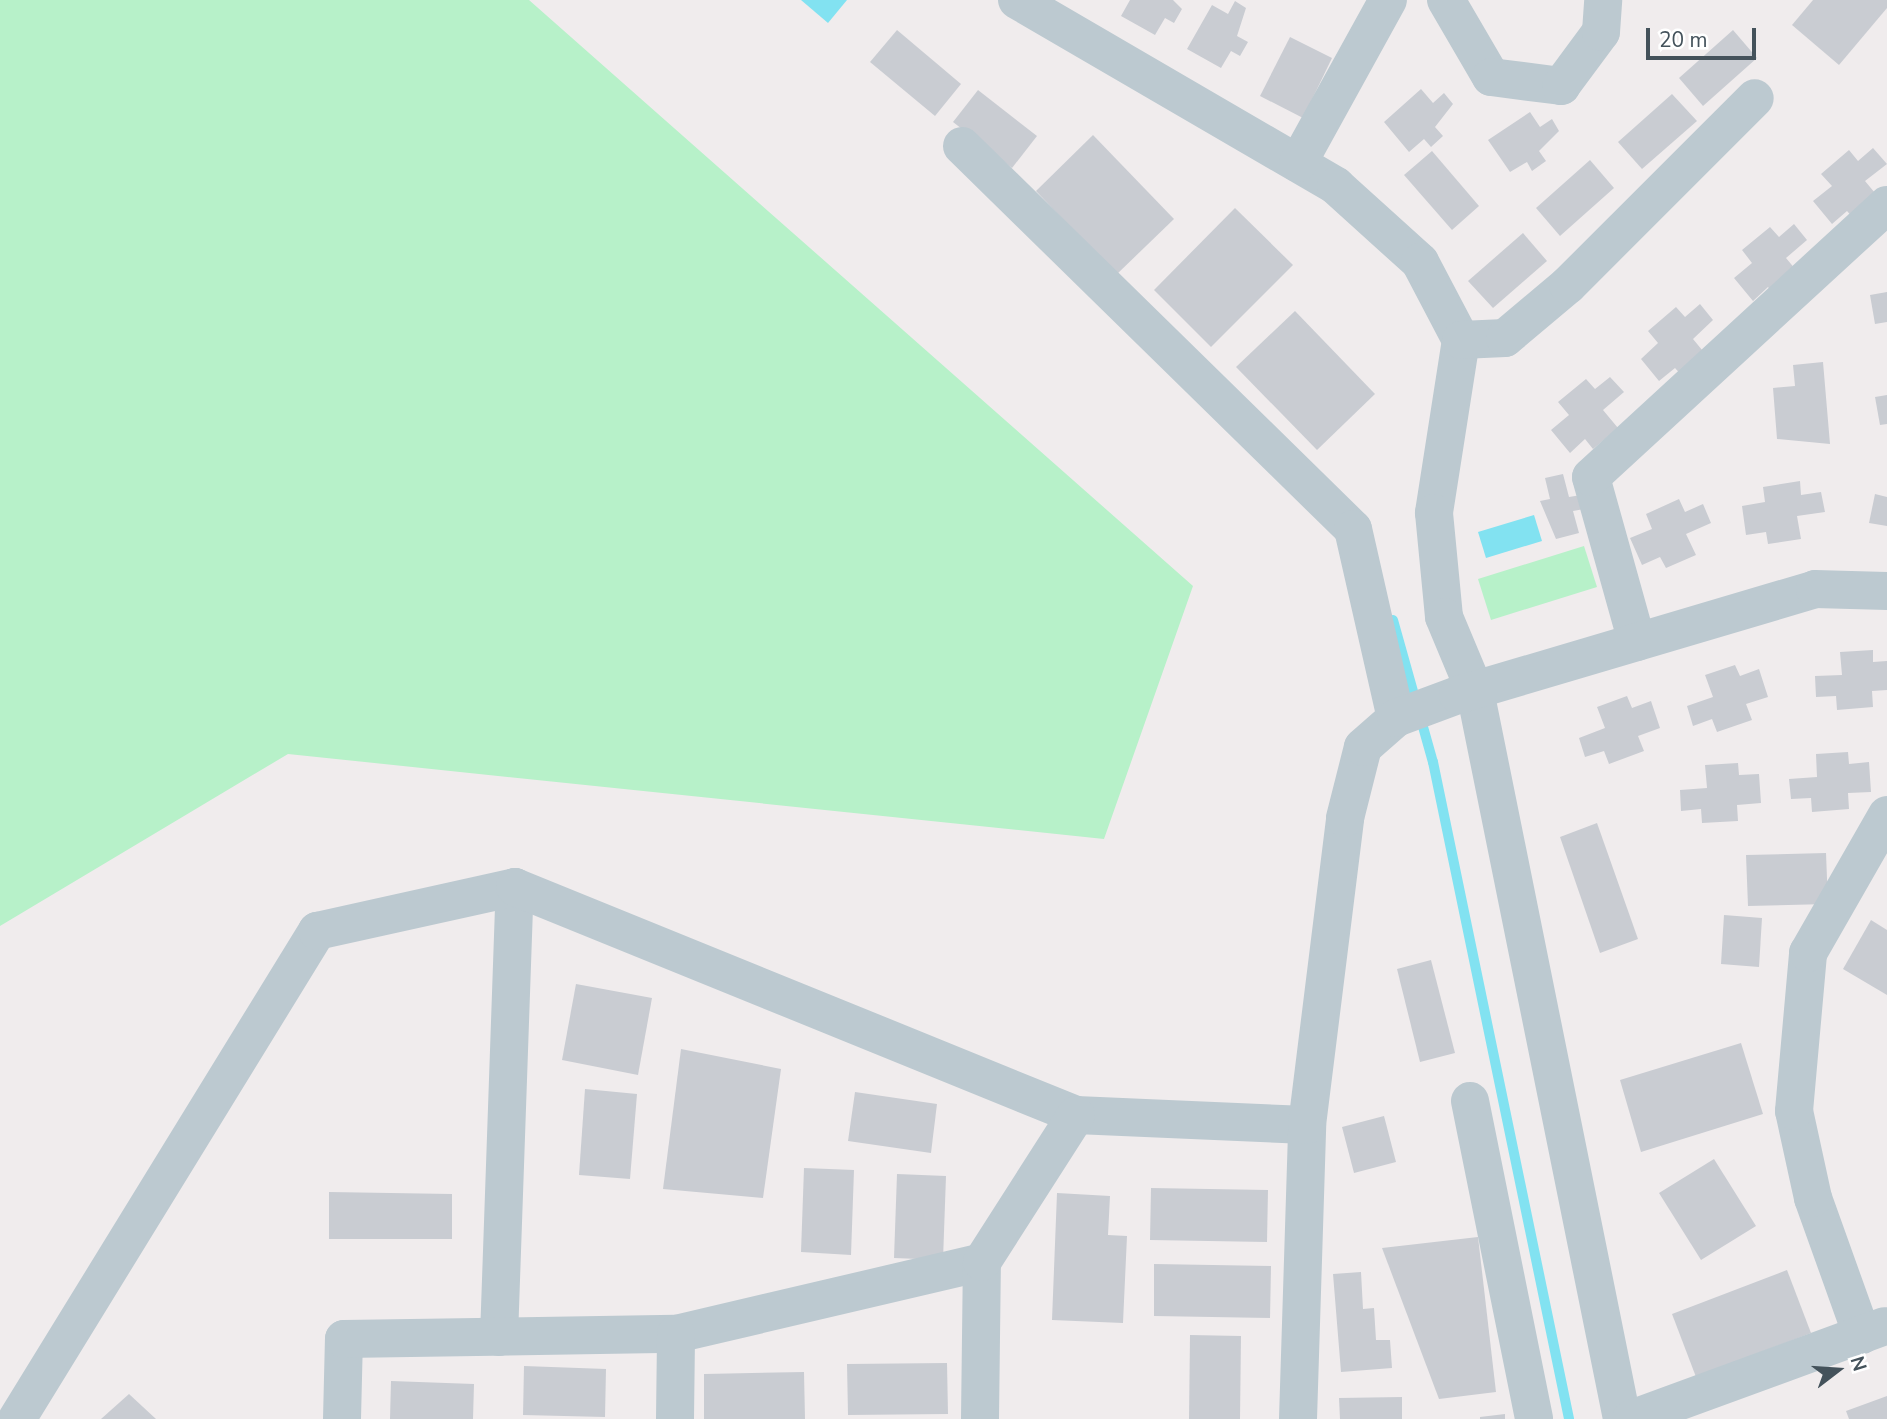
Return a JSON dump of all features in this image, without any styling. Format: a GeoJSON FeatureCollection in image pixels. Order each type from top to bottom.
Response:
{"type":"FeatureCollection","features":[{"type":"Feature","properties":{"kind":"street"},"geometry":{"type":"LineString","coordinates":[[1017,0],[1336,186],[1420,262],[1461,340],[1434,513],[1444,617],[1467,693],[1622,1419]]}},
{"type":"Feature","properties":{"kind":"street"},"geometry":{"type":"LineString","coordinates":[[1298,163],[1388,0]]}},
{"type":"Feature","properties":{"kind":"street"},"geometry":{"type":"LineString","coordinates":[[1446,0],[1491,77],[1561,86],[1601,32],[1603,0]]}},
{"type":"Feature","properties":{"kind":"street"},"geometry":{"type":"LineString","coordinates":[[1461,340],[1505,338],[1568,285],[1755,98]]}},
{"type":"Feature","properties":{"kind":"street"},"geometry":{"type":"LineString","coordinates":[[962,146],[1353,529],[1396,718]]}},
{"type":"Feature","properties":{"kind":"street"},"geometry":{"type":"LineString","coordinates":[[1637,642],[1591,477],[1887,205]]}},
{"type":"Feature","properties":{"kind":"street"},"geometry":{"type":"LineString","coordinates":[[1298,1419],[1307,1125],[1345,818],[1363,747],[1396,718],[1467,693],[1815,589],[1887,591]]}},
{"type":"Feature","properties":{"kind":"street"},"geometry":{"type":"LineString","coordinates":[[1631,1419],[1875,1330],[1813,1198],[1794,1111],[1808,953],[1887,815]]}},
{"type":"Feature","properties":{"kind":"street"},"geometry":{"type":"LineString","coordinates":[[18,1419],[317,931],[515,887],[1076,1115],[1307,1125]]}},
{"type":"Feature","properties":{"kind":"street"},"geometry":{"type":"LineString","coordinates":[[499,1337],[515,887]]}},
{"type":"Feature","properties":{"kind":"street"},"geometry":{"type":"LineString","coordinates":[[1471,1101],[1534,1419]]}},
{"type":"Feature","properties":{"kind":"street"},"geometry":{"type":"LineString","coordinates":[[980,1419],[982,1262],[1076,1115]]}},
{"type":"Feature","properties":{"kind":"street"},"geometry":{"type":"LineString","coordinates":[[342,1419],[344,1339],[676,1334],[982,1262]]}},
{"type":"Feature","properties":{"kind":"street"},"geometry":{"type":"LineString","coordinates":[[675,1419],[676,1334]]}},
{"type":"Feature","properties":{"kind":"green space"},"geometry":{"type":"Polygon","coordinates":[[[0,0],[529,0],[1193,586],[1104,839],[288,754],[0,926],[0,0]]]}},
{"type":"Feature","properties":{"kind":"green space"},"geometry":{"type":"Polygon","coordinates":[[[1584,546],[1597,587],[1491,620],[1478,579],[1584,546]]]}},
{"type":"Feature","properties":{"kind":"water"},"geometry":{"type":"Polygon","coordinates":[[[801,0],[847,0],[828,23],[801,0]]]}},
{"type":"Feature","properties":{"kind":"water"},"geometry":{"type":"Polygon","coordinates":[[[1534,515],[1542,541],[1486,558],[1478,532],[1534,515]]]}},
{"type":"Feature","properties":{"kind":"building"},"geometry":{"type":"Polygon","coordinates":[[[1130,0],[1173,0],[1182,9],[1174,23],[1165,18],[1155,35],[1121,16],[1130,0]]]}},
{"type":"Feature","properties":{"kind":"building"},"geometry":{"type":"Polygon","coordinates":[[[1813,0],[1887,0],[1887,8],[1839,65],[1792,25],[1813,0]]]}},
{"type":"Feature","properties":{"kind":"building"},"geometry":{"type":"Polygon","coordinates":[[[1235,1],[1246,8],[1237,36],[1248,42],[1240,56],[1231,51],[1221,68],[1187,49],[1212,5],[1228,14],[1235,1]]]}},
{"type":"Feature","properties":{"kind":"building"},"geometry":{"type":"Polygon","coordinates":[[[897,30],[961,84],[935,116],[870,62],[897,30]]]}},
{"type":"Feature","properties":{"kind":"building"},"geometry":{"type":"Polygon","coordinates":[[[1733,30],[1757,58],[1703,106],[1679,78],[1733,30]]]}},
{"type":"Feature","properties":{"kind":"building"},"geometry":{"type":"Polygon","coordinates":[[[1290,37],[1332,58],[1303,118],[1260,96],[1290,37]]]}},
{"type":"Feature","properties":{"kind":"building"},"geometry":{"type":"Polygon","coordinates":[[[1421,89],[1433,103],[1444,93],[1453,104],[1435,127],[1443,136],[1431,147],[1424,139],[1409,152],[1384,122],[1421,89]]]}},
{"type":"Feature","properties":{"kind":"building"},"geometry":{"type":"Polygon","coordinates":[[[978,90],[1037,136],[1012,168],[953,122],[978,90]]]}},
{"type":"Feature","properties":{"kind":"building"},"geometry":{"type":"Polygon","coordinates":[[[1672,94],[1697,121],[1642,169],[1618,142],[1672,94]]]}},
{"type":"Feature","properties":{"kind":"building"},"geometry":{"type":"Polygon","coordinates":[[[1530,112],[1540,127],[1552,119],[1559,131],[1539,151],[1546,161],[1532,171],[1527,162],[1510,172],[1488,140],[1530,112]]]}},
{"type":"Feature","properties":{"kind":"building"},"geometry":{"type":"Polygon","coordinates":[[[1093,135],[1174,219],[1116,275],[1036,191],[1093,135]]]}},
{"type":"Feature","properties":{"kind":"building"},"geometry":{"type":"Polygon","coordinates":[[[1873,148],[1887,164],[1865,181],[1880,199],[1855,220],[1847,211],[1832,224],[1813,201],[1832,186],[1821,174],[1849,150],[1858,161],[1873,148]]]}},
{"type":"Feature","properties":{"kind":"building"},"geometry":{"type":"Polygon","coordinates":[[[1432,151],[1479,206],[1452,230],[1404,175],[1432,151]]]}},
{"type":"Feature","properties":{"kind":"building"},"geometry":{"type":"Polygon","coordinates":[[[1590,160],[1614,188],[1560,236],[1536,208],[1590,160]]]}},
{"type":"Feature","properties":{"kind":"building"},"geometry":{"type":"Polygon","coordinates":[[[1235,208],[1293,265],[1211,347],[1154,290],[1235,208]]]}},
{"type":"Feature","properties":{"kind":"building"},"geometry":{"type":"Polygon","coordinates":[[[1794,224],[1807,240],[1786,258],[1801,276],[1776,297],[1768,287],[1753,301],[1734,278],[1752,263],[1742,250],[1770,227],[1779,237],[1794,224]]]}},
{"type":"Feature","properties":{"kind":"building"},"geometry":{"type":"Polygon","coordinates":[[[1523,233],[1547,261],[1493,308],[1468,281],[1523,233]]]}},
{"type":"Feature","properties":{"kind":"building"},"geometry":{"type":"Polygon","coordinates":[[[1887,292],[1887,322],[1875,324],[1870,295],[1887,292]]]}},
{"type":"Feature","properties":{"kind":"building"},"geometry":{"type":"Polygon","coordinates":[[[1700,304],[1713,320],[1693,339],[1707,356],[1683,377],[1675,368],[1659,381],[1641,359],[1658,343],[1648,331],[1676,307],[1685,317],[1700,304]]]}},
{"type":"Feature","properties":{"kind":"building"},"geometry":{"type":"Polygon","coordinates":[[[1295,311],[1375,394],[1317,450],[1236,367],[1295,311]]]}},
{"type":"Feature","properties":{"kind":"building"},"geometry":{"type":"Polygon","coordinates":[[[1823,362],[1830,444],[1777,439],[1773,388],[1795,386],[1793,365],[1823,362]]]}},
{"type":"Feature","properties":{"kind":"building"},"geometry":{"type":"Polygon","coordinates":[[[1610,377],[1624,392],[1603,410],[1618,428],[1593,449],[1585,439],[1570,453],[1551,430],[1569,415],[1558,402],[1586,379],[1595,389],[1610,377]]]}},
{"type":"Feature","properties":{"kind":"building"},"geometry":{"type":"Polygon","coordinates":[[[1887,395],[1887,424],[1880,425],[1875,397],[1887,395]]]}},
{"type":"Feature","properties":{"kind":"building"},"geometry":{"type":"Polygon","coordinates":[[[1563,474],[1569,497],[1581,495],[1584,509],[1573,511],[1579,533],[1556,539],[1540,501],[1550,499],[1545,478],[1563,474]]]}},
{"type":"Feature","properties":{"kind":"building"},"geometry":{"type":"Polygon","coordinates":[[[1800,481],[1801,495],[1821,492],[1825,512],[1797,516],[1801,539],[1768,544],[1766,532],[1746,535],[1742,506],[1765,502],[1763,487],[1800,481]]]}},
{"type":"Feature","properties":{"kind":"building"},"geometry":{"type":"Polygon","coordinates":[[[1875,494],[1887,497],[1887,526],[1869,523],[1875,494]]]}},
{"type":"Feature","properties":{"kind":"building"},"geometry":{"type":"Polygon","coordinates":[[[1679,499],[1685,512],[1703,504],[1711,523],[1686,534],[1696,555],[1666,568],[1660,557],[1642,565],[1630,538],[1652,529],[1646,514],[1679,499]]]}},
{"type":"Feature","properties":{"kind":"building"},"geometry":{"type":"Polygon","coordinates":[[[1873,650],[1873,662],[1887,661],[1887,690],[1872,691],[1873,707],[1837,710],[1836,696],[1816,697],[1815,676],[1842,675],[1840,652],[1873,650]]]}},
{"type":"Feature","properties":{"kind":"building"},"geometry":{"type":"Polygon","coordinates":[[[1735,665],[1740,676],[1759,669],[1768,697],[1746,704],[1752,720],[1717,732],[1712,719],[1693,726],[1687,706],[1713,697],[1705,675],[1735,665]]]}},
{"type":"Feature","properties":{"kind":"building"},"geometry":{"type":"Polygon","coordinates":[[[1627,696],[1632,708],[1651,701],[1660,728],[1638,736],[1644,751],[1609,764],[1604,751],[1585,757],[1579,738],[1605,728],[1597,707],[1627,696]]]}},
{"type":"Feature","properties":{"kind":"building"},"geometry":{"type":"Polygon","coordinates":[[[1848,752],[1849,764],[1869,762],[1871,792],[1848,793],[1849,809],[1812,812],[1811,798],[1791,799],[1789,779],[1817,777],[1816,754],[1848,752]]]}},
{"type":"Feature","properties":{"kind":"building"},"geometry":{"type":"Polygon","coordinates":[[[1738,763],[1739,775],[1759,774],[1761,803],[1737,805],[1738,821],[1702,823],[1701,809],[1681,811],[1680,790],[1707,788],[1705,765],[1738,763]]]}},
{"type":"Feature","properties":{"kind":"building"},"geometry":{"type":"Polygon","coordinates":[[[1597,823],[1638,939],[1600,953],[1560,837],[1597,823]]]}},
{"type":"Feature","properties":{"kind":"building"},"geometry":{"type":"Polygon","coordinates":[[[1826,853],[1828,904],[1748,906],[1746,855],[1826,853]]]}},
{"type":"Feature","properties":{"kind":"building"},"geometry":{"type":"Polygon","coordinates":[[[1724,915],[1762,918],[1759,967],[1721,964],[1724,915]]]}},
{"type":"Feature","properties":{"kind":"building"},"geometry":{"type":"Polygon","coordinates":[[[1871,920],[1887,930],[1887,995],[1843,969],[1871,920]]]}},
{"type":"Feature","properties":{"kind":"building"},"geometry":{"type":"Polygon","coordinates":[[[1431,960],[1455,1053],[1420,1062],[1397,969],[1431,960]]]}},
{"type":"Feature","properties":{"kind":"building"},"geometry":{"type":"Polygon","coordinates":[[[576,984],[652,998],[638,1075],[562,1060],[576,984]]]}},
{"type":"Feature","properties":{"kind":"building"},"geometry":{"type":"Polygon","coordinates":[[[1741,1043],[1763,1114],[1641,1152],[1620,1080],[1741,1043]]]}},
{"type":"Feature","properties":{"kind":"building"},"geometry":{"type":"Polygon","coordinates":[[[681,1049],[781,1069],[763,1198],[663,1189],[681,1049]]]}},
{"type":"Feature","properties":{"kind":"building"},"geometry":{"type":"Polygon","coordinates":[[[585,1089],[637,1094],[630,1179],[579,1175],[585,1089]]]}},
{"type":"Feature","properties":{"kind":"building"},"geometry":{"type":"Polygon","coordinates":[[[855,1092],[937,1104],[931,1153],[848,1141],[855,1092]]]}},
{"type":"Feature","properties":{"kind":"building"},"geometry":{"type":"Polygon","coordinates":[[[1384,1116],[1396,1162],[1354,1173],[1342,1127],[1384,1116]]]}},
{"type":"Feature","properties":{"kind":"building"},"geometry":{"type":"Polygon","coordinates":[[[1714,1159],[1756,1226],[1701,1260],[1659,1193],[1714,1159]]]}},
{"type":"Feature","properties":{"kind":"building"},"geometry":{"type":"Polygon","coordinates":[[[804,1168],[854,1170],[851,1255],[801,1252],[804,1168]]]}},
{"type":"Feature","properties":{"kind":"building"},"geometry":{"type":"Polygon","coordinates":[[[897,1174],[946,1176],[943,1260],[894,1258],[897,1174]]]}},
{"type":"Feature","properties":{"kind":"building"},"geometry":{"type":"Polygon","coordinates":[[[1151,1188],[1268,1190],[1267,1242],[1150,1240],[1151,1188]]]}},
{"type":"Feature","properties":{"kind":"building"},"geometry":{"type":"Polygon","coordinates":[[[329,1192],[452,1194],[452,1239],[329,1239],[329,1192]]]}},
{"type":"Feature","properties":{"kind":"building"},"geometry":{"type":"Polygon","coordinates":[[[1057,1193],[1110,1196],[1108,1235],[1127,1236],[1123,1323],[1052,1320],[1057,1193]]]}},
{"type":"Feature","properties":{"kind":"building"},"geometry":{"type":"Polygon","coordinates":[[[1478,1237],[1496,1392],[1439,1399],[1382,1248],[1478,1237]]]}},
{"type":"Feature","properties":{"kind":"building"},"geometry":{"type":"Polygon","coordinates":[[[1154,1264],[1271,1266],[1270,1318],[1154,1316],[1154,1264]]]}},
{"type":"Feature","properties":{"kind":"building"},"geometry":{"type":"Polygon","coordinates":[[[1787,1270],[1811,1333],[1696,1377],[1672,1314],[1787,1270]]]}},
{"type":"Feature","properties":{"kind":"building"},"geometry":{"type":"Polygon","coordinates":[[[1361,1272],[1363,1309],[1374,1308],[1376,1340],[1390,1340],[1392,1368],[1341,1372],[1333,1274],[1361,1272]]]}},
{"type":"Feature","properties":{"kind":"building"},"geometry":{"type":"Polygon","coordinates":[[[1190,1335],[1241,1336],[1240,1419],[1189,1419],[1190,1335]]]}},
{"type":"Feature","properties":{"kind":"building"},"geometry":{"type":"Polygon","coordinates":[[[947,1363],[948,1414],[848,1415],[847,1364],[947,1363]]]}},
{"type":"Feature","properties":{"kind":"building"},"geometry":{"type":"Polygon","coordinates":[[[524,1366],[606,1369],[605,1417],[523,1415],[524,1366]]]}},
{"type":"Feature","properties":{"kind":"building"},"geometry":{"type":"Polygon","coordinates":[[[804,1372],[805,1419],[704,1419],[704,1374],[804,1372]]]}},
{"type":"Feature","properties":{"kind":"building"},"geometry":{"type":"Polygon","coordinates":[[[391,1381],[474,1384],[473,1419],[390,1419],[391,1381]]]}},
{"type":"Feature","properties":{"kind":"building"},"geometry":{"type":"Polygon","coordinates":[[[129,1394],[156,1419],[101,1419],[129,1394]]]}},
{"type":"Feature","properties":{"kind":"building"},"geometry":{"type":"Polygon","coordinates":[[[1887,1396],[1887,1419],[1849,1419],[1846,1411],[1887,1396]]]}},
{"type":"Feature","properties":{"kind":"building"},"geometry":{"type":"Polygon","coordinates":[[[1402,1397],[1402,1419],[1340,1419],[1339,1398],[1402,1397]]]}},
{"type":"Feature","properties":{"kind":"building"},"geometry":{"type":"Polygon","coordinates":[[[1505,1414],[1505,1419],[1480,1419],[1480,1417],[1505,1414]]]}},
{"type":"Feature","properties":{"kind":"waterway"},"geometry":{"type":"LineString","coordinates":[[1393,620],[1433,762],[1569,1419]]}}]}
